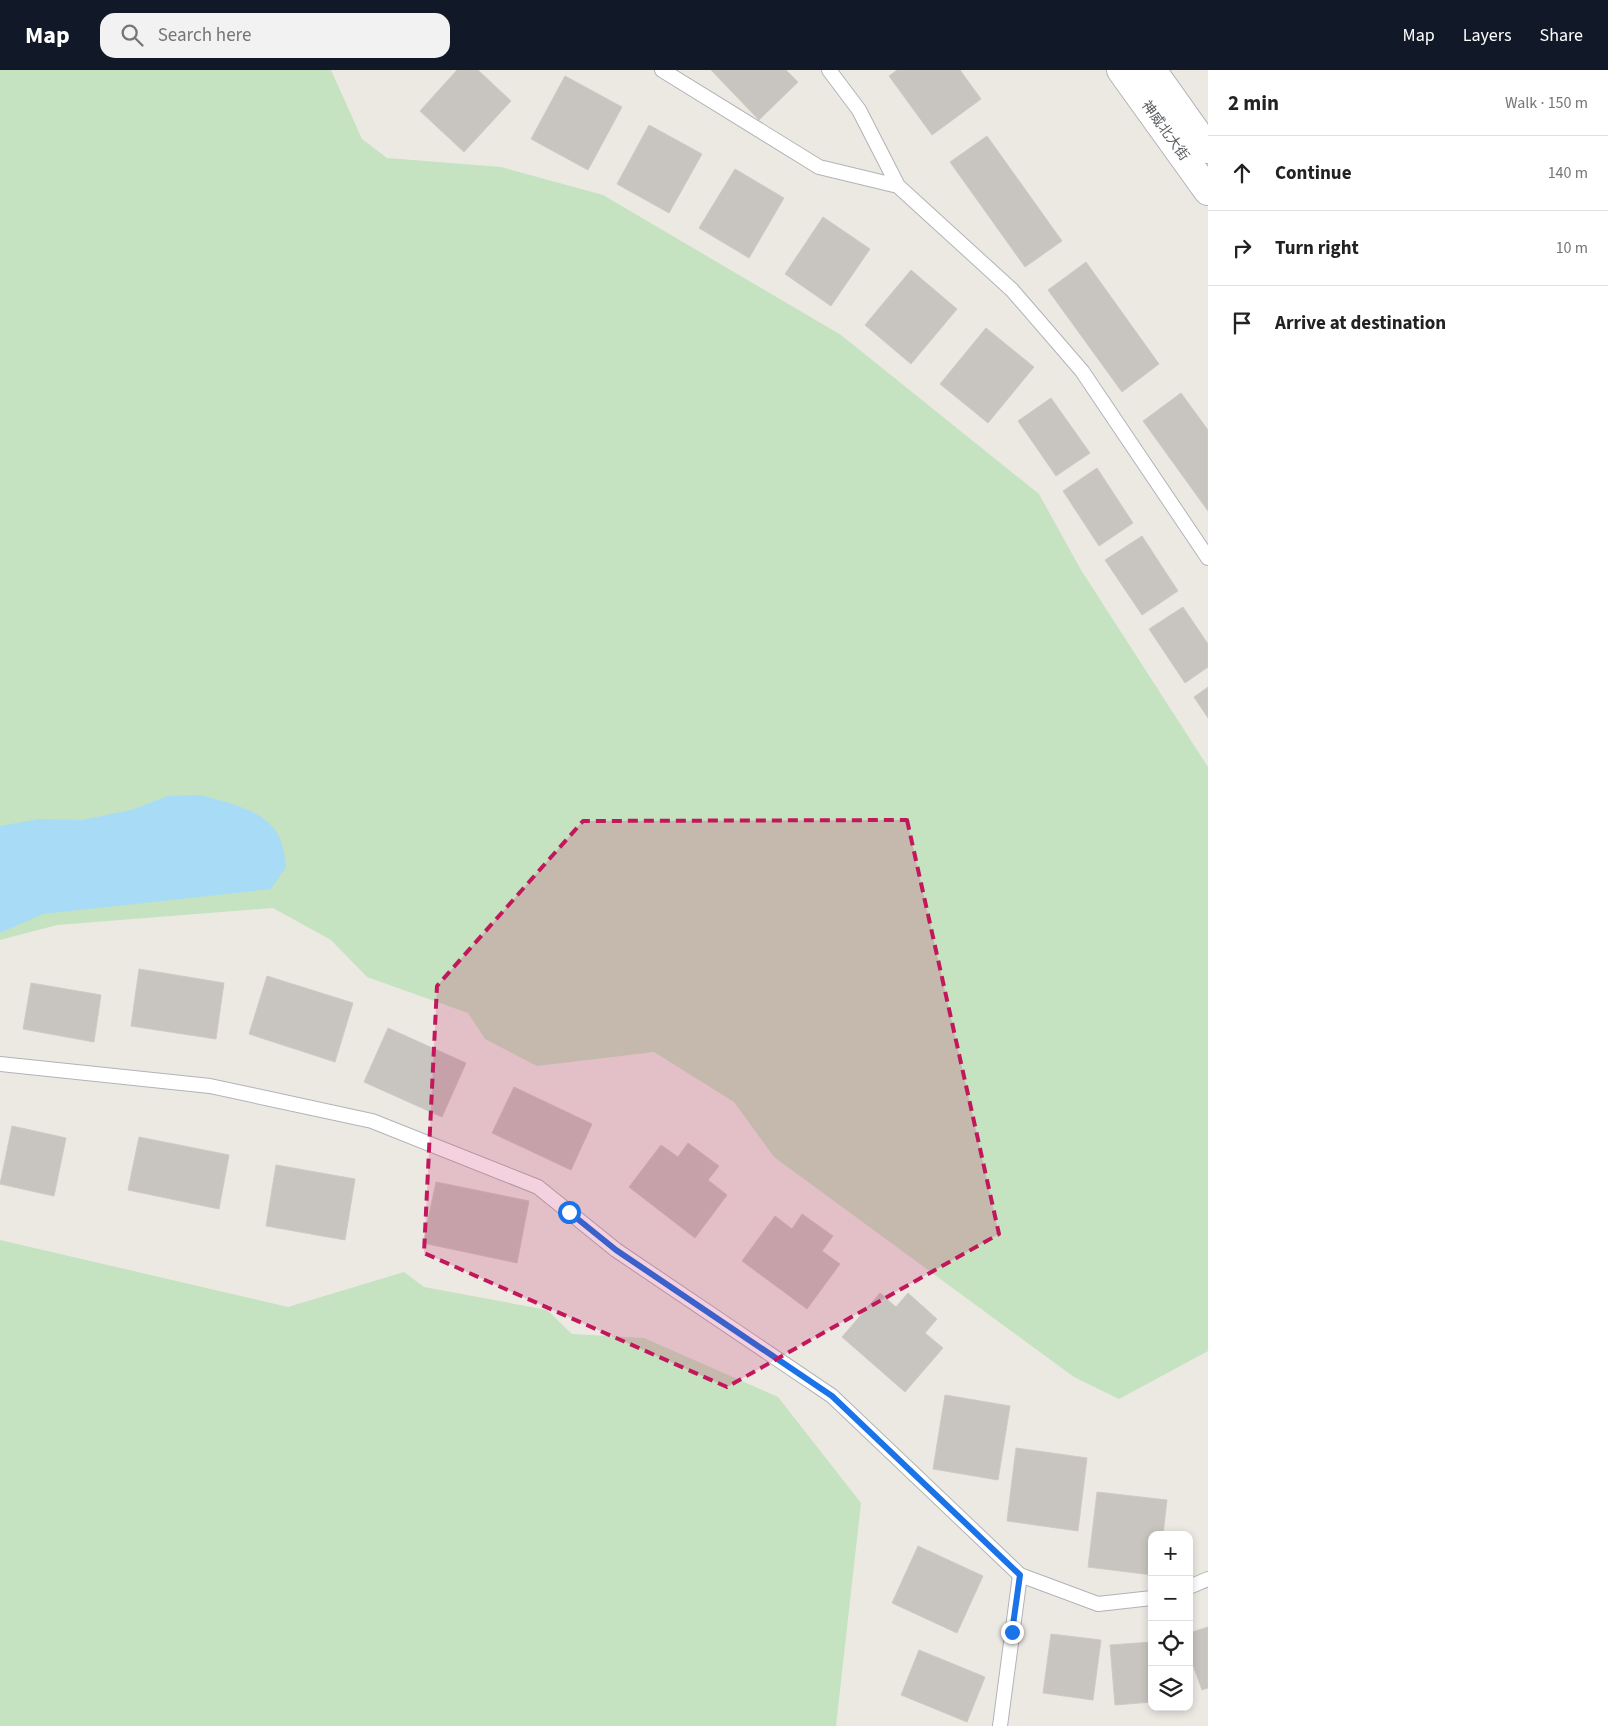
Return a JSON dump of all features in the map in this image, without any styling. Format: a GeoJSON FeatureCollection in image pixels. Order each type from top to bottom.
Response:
{"type":"FeatureCollection","features":[{"type":"Feature","properties":{"kind":"street","name":"神威北大街"},"geometry":{"type":"LineString","coordinates":[[1121,70],[1208,191]]}},
{"type":"Feature","properties":{"kind":"street","name":"神威北大街"},"geometry":{"type":"LineString","coordinates":[[1152,70],[1208,149]]}},
{"type":"Feature","properties":{"kind":"lane"},"geometry":{"type":"LineString","coordinates":[[662,70],[819,167],[898,186]]}},
{"type":"Feature","properties":{"kind":"lane"},"geometry":{"type":"LineString","coordinates":[[829,70],[858,110],[898,186],[1012,290],[1082,370],[1208,558]]}},
{"type":"Feature","properties":{"kind":"lane"},"geometry":{"type":"LineString","coordinates":[[0,1064],[210,1086],[372,1121],[538,1187],[616,1250],[832,1396],[1020,1575],[1098,1604],[1148,1598]]}},
{"type":"Feature","properties":{"kind":"lane"},"geometry":{"type":"LineString","coordinates":[[1000,1726],[1020,1575]]}},
{"type":"Feature","properties":{"kind":"lane"},"geometry":{"type":"LineString","coordinates":[[1193,1585],[1208,1579]]}},
{"type":"Feature","properties":{"kind":"highlighted area"},"geometry":{"type":"Polygon","coordinates":[[[907,820],[999,1234],[727,1387],[424,1253],[437,986],[583,821],[907,820]]]}},
{"type":"Feature","properties":{"kind":"green space"},"geometry":{"type":"Polygon","coordinates":[[[0,70],[331,70],[362,139],[387,158],[501,167],[603,195],[841,335],[1039,494],[1081,570],[1208,767],[1208,1351],[1119,1399],[1074,1377],[774,1157],[734,1102],[654,1052],[537,1066],[485,1039],[468,1013],[367,977],[331,940],[273,908],[57,925],[0,940],[0,70]]]}},
{"type":"Feature","properties":{"kind":"green space"},"geometry":{"type":"Polygon","coordinates":[[[0,1240],[288,1307],[404,1272],[424,1287],[547,1310],[572,1334],[644,1338],[778,1397],[861,1503],[836,1726],[0,1726],[0,1240]]]}},
{"type":"Feature","properties":{"kind":"water"},"geometry":{"type":"Polygon","coordinates":[[[201,795],[249,810],[269,823],[277,833],[282,844],[286,867],[271,889],[43,914],[0,933],[0,826],[40,819],[82,820],[131,810],[168,796],[201,795]]]}},
{"type":"Feature","properties":{"kind":"building"},"geometry":{"type":"Polygon","coordinates":[[[457,70],[478,70],[511,101],[464,152],[420,111],[457,70]]]}},
{"type":"Feature","properties":{"kind":"building"},"geometry":{"type":"Polygon","coordinates":[[[711,70],[786,70],[798,82],[759,120],[711,70]]]}},
{"type":"Feature","properties":{"kind":"building"},"geometry":{"type":"Polygon","coordinates":[[[897,70],[960,70],[981,99],[932,135],[889,76],[897,70]]]}},
{"type":"Feature","properties":{"kind":"building"},"geometry":{"type":"Polygon","coordinates":[[[565,76],[622,107],[588,170],[531,139],[565,76]]]}},
{"type":"Feature","properties":{"kind":"building"},"geometry":{"type":"Polygon","coordinates":[[[649,125],[702,154],[669,213],[617,184],[649,125]]]}},
{"type":"Feature","properties":{"kind":"building"},"geometry":{"type":"Polygon","coordinates":[[[987,136],[1062,241],[1025,267],[950,162],[987,136]]]}},
{"type":"Feature","properties":{"kind":"building"},"geometry":{"type":"Polygon","coordinates":[[[735,169],[784,198],[749,258],[699,228],[735,169]]]}},
{"type":"Feature","properties":{"kind":"building"},"geometry":{"type":"Polygon","coordinates":[[[823,217],[870,249],[831,306],[785,274],[823,217]]]}},
{"type":"Feature","properties":{"kind":"building"},"geometry":{"type":"Polygon","coordinates":[[[1086,262],[1159,364],[1122,392],[1048,290],[1086,262]]]}},
{"type":"Feature","properties":{"kind":"building"},"geometry":{"type":"Polygon","coordinates":[[[911,270],[957,309],[911,364],[865,325],[911,270]]]}},
{"type":"Feature","properties":{"kind":"building"},"geometry":{"type":"Polygon","coordinates":[[[986,328],[1034,367],[988,423],[940,384],[986,328]]]}},
{"type":"Feature","properties":{"kind":"building"},"geometry":{"type":"Polygon","coordinates":[[[1181,393],[1208,430],[1208,511],[1143,421],[1181,393]]]}},
{"type":"Feature","properties":{"kind":"building"},"geometry":{"type":"Polygon","coordinates":[[[1051,398],[1090,453],[1056,476],[1018,421],[1051,398]]]}},
{"type":"Feature","properties":{"kind":"building"},"geometry":{"type":"Polygon","coordinates":[[[1097,468],[1133,523],[1099,546],[1063,491],[1097,468]]]}},
{"type":"Feature","properties":{"kind":"building"},"geometry":{"type":"Polygon","coordinates":[[[1142,536],[1178,591],[1142,615],[1105,560],[1142,536]]]}},
{"type":"Feature","properties":{"kind":"building"},"geometry":{"type":"Polygon","coordinates":[[[1183,607],[1208,644],[1208,667],[1185,683],[1149,629],[1183,607]]]}},
{"type":"Feature","properties":{"kind":"building"},"geometry":{"type":"Polygon","coordinates":[[[1208,687],[1208,718],[1194,697],[1208,687]]]}},
{"type":"Feature","properties":{"kind":"building"},"geometry":{"type":"Polygon","coordinates":[[[139,969],[224,983],[216,1039],[131,1026],[139,969]]]}},
{"type":"Feature","properties":{"kind":"building"},"geometry":{"type":"Polygon","coordinates":[[[267,976],[353,1003],[335,1062],[249,1034],[267,976]]]}},
{"type":"Feature","properties":{"kind":"building"},"geometry":{"type":"Polygon","coordinates":[[[31,983],[101,995],[94,1042],[23,1029],[31,983]]]}},
{"type":"Feature","properties":{"kind":"building"},"geometry":{"type":"Polygon","coordinates":[[[388,1028],[466,1063],[442,1117],[364,1082],[388,1028]]]}},
{"type":"Feature","properties":{"kind":"building"},"geometry":{"type":"Polygon","coordinates":[[[514,1087],[592,1124],[571,1170],[492,1133],[514,1087]]]}},
{"type":"Feature","properties":{"kind":"building"},"geometry":{"type":"Polygon","coordinates":[[[12,1126],[66,1138],[54,1196],[0,1184],[12,1126]]]}},
{"type":"Feature","properties":{"kind":"building"},"geometry":{"type":"Polygon","coordinates":[[[139,1137],[229,1155],[219,1209],[128,1190],[139,1137]]]}},
{"type":"Feature","properties":{"kind":"building"},"geometry":{"type":"Polygon","coordinates":[[[688,1143],[719,1166],[708,1180],[727,1195],[695,1238],[629,1187],[661,1145],[678,1157],[688,1143]]]}},
{"type":"Feature","properties":{"kind":"building"},"geometry":{"type":"Polygon","coordinates":[[[276,1165],[355,1179],[345,1240],[266,1226],[276,1165]]]}},
{"type":"Feature","properties":{"kind":"building"},"geometry":{"type":"Polygon","coordinates":[[[436,1182],[529,1201],[517,1263],[423,1243],[436,1182]]]}},
{"type":"Feature","properties":{"kind":"building"},"geometry":{"type":"Polygon","coordinates":[[[802,1214],[833,1236],[822,1251],[840,1264],[807,1309],[742,1261],[775,1216],[792,1229],[802,1214]]]}},
{"type":"Feature","properties":{"kind":"building"},"geometry":{"type":"Polygon","coordinates":[[[880,1293],[896,1307],[908,1293],[937,1319],[925,1333],[943,1348],[905,1392],[842,1337],[880,1293]]]}},
{"type":"Feature","properties":{"kind":"building"},"geometry":{"type":"Polygon","coordinates":[[[945,1395],[1010,1406],[998,1480],[933,1469],[945,1395]]]}},
{"type":"Feature","properties":{"kind":"building"},"geometry":{"type":"Polygon","coordinates":[[[1016,1448],[1087,1458],[1078,1531],[1007,1521],[1016,1448]]]}},
{"type":"Feature","properties":{"kind":"building"},"geometry":{"type":"Polygon","coordinates":[[[1097,1492],[1167,1500],[1163,1531],[1148,1531],[1148,1574],[1088,1567],[1097,1492]]]}},
{"type":"Feature","properties":{"kind":"building"},"geometry":{"type":"Polygon","coordinates":[[[918,1546],[983,1576],[957,1633],[892,1603],[918,1546]]]}},
{"type":"Feature","properties":{"kind":"building"},"geometry":{"type":"Polygon","coordinates":[[[1208,1627],[1208,1688],[1202,1690],[1193,1665],[1193,1632],[1208,1627]]]}},
{"type":"Feature","properties":{"kind":"building"},"geometry":{"type":"Polygon","coordinates":[[[1051,1634],[1101,1640],[1093,1700],[1043,1693],[1051,1634]]]}},
{"type":"Feature","properties":{"kind":"building"},"geometry":{"type":"Polygon","coordinates":[[[1148,1642],[1148,1702],[1115,1705],[1110,1645],[1148,1642]]]}},
{"type":"Feature","properties":{"kind":"building"},"geometry":{"type":"Polygon","coordinates":[[[919,1650],[985,1677],[967,1722],[901,1695],[919,1650]]]}},
{"type":"Feature","properties":{"kind":"route"},"geometry":{"type":"LineString","coordinates":[[569,1212],[616,1250],[832,1396],[1020,1575],[1012,1632]]}}]}
